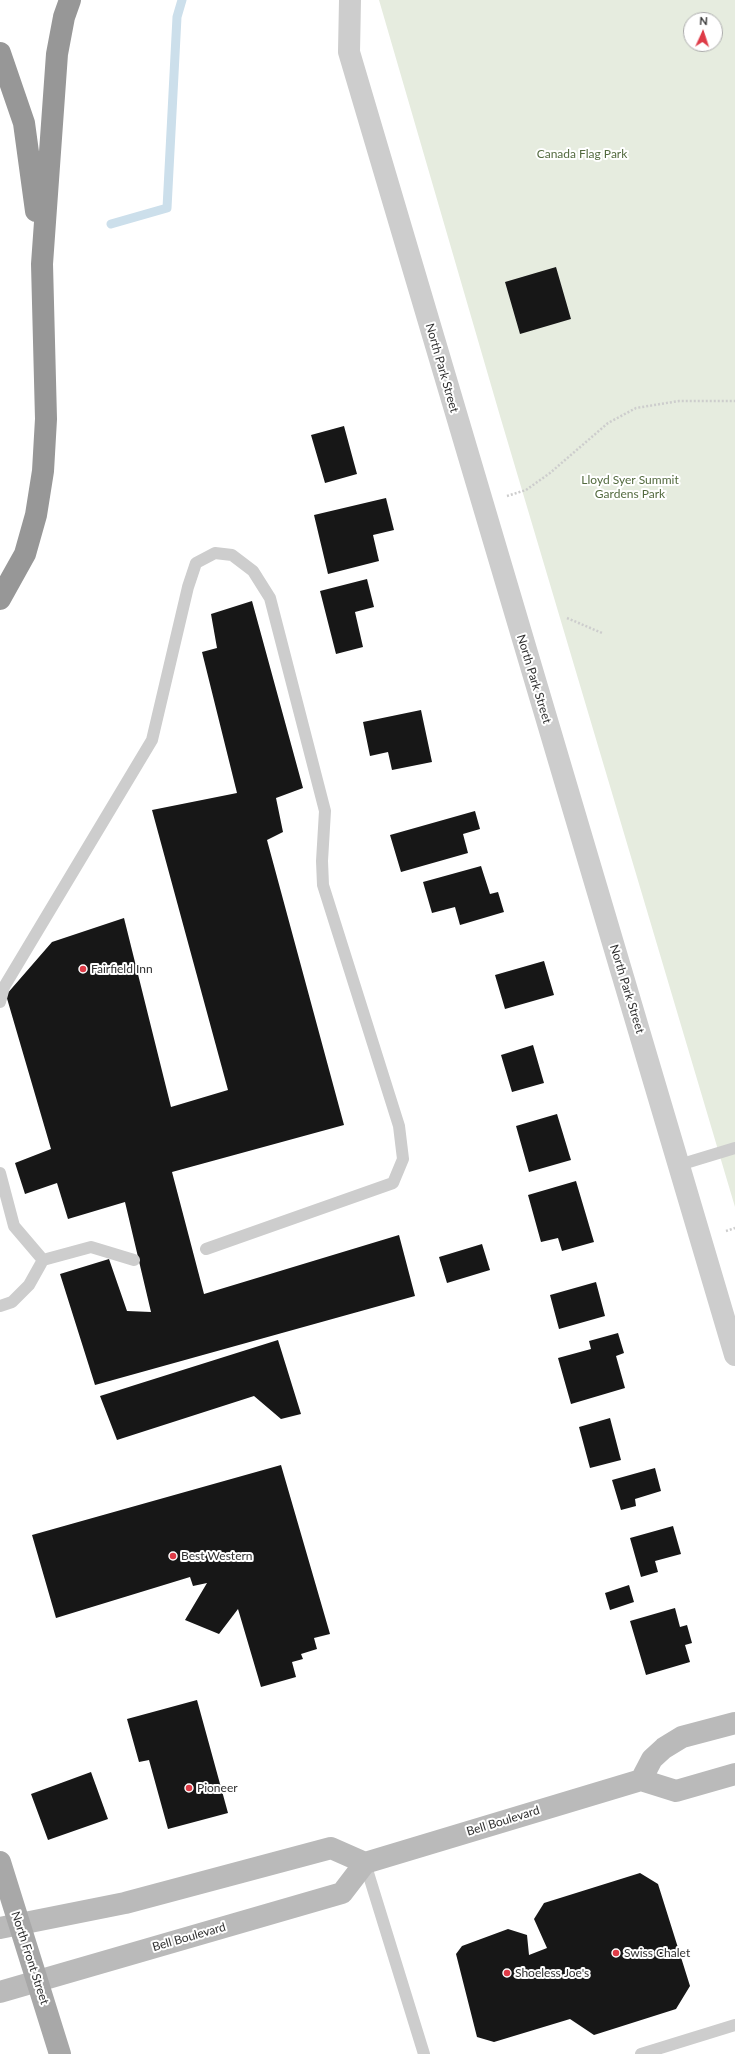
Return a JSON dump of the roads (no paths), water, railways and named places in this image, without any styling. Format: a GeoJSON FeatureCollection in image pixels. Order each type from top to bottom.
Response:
{"type":"FeatureCollection","features":[{"type":"Feature","properties":{"kind":"highway"},"geometry":{"type":"LineString","coordinates":[[0,600],[25,554],[36,515],[43,471],[46,419],[42,264],[57,54],[64,17],[70,0]]}},
{"type":"Feature","properties":{"kind":"highway"},"geometry":{"type":"LineString","coordinates":[[0,53],[24,124],[42,264]]}},
{"type":"Feature","properties":{"kind":"main road"},"geometry":{"type":"LineString","coordinates":[[735,1723],[682,1737],[670,1744],[652,1760],[641,1780],[676,1791],[735,1774]]}},
{"type":"Feature","properties":{"kind":"main road","name":"Bell Boulevard"},"geometry":{"type":"LineString","coordinates":[[0,1992],[342,1893],[365,1863],[641,1780]]}},
{"type":"Feature","properties":{"kind":"main road"},"geometry":{"type":"LineString","coordinates":[[10,1926],[125,1903],[331,1848],[365,1863]]}},
{"type":"Feature","properties":{"kind":"main road","name":"North Front Street"},"geometry":{"type":"LineString","coordinates":[[0,1862],[10,1926],[38,1981],[60,2054]]}},
{"type":"Feature","properties":{"kind":"street","name":"North Park Street"},"geometry":{"type":"LineString","coordinates":[[350,0],[349,52],[735,1355]]}},
{"type":"Feature","properties":{"kind":"lane"},"geometry":{"type":"LineString","coordinates":[[0,1002],[4,987],[152,740],[188,587],[196,562],[215,553],[232,555],[253,571],[270,598],[325,810],[322,861],[323,885],[399,1126],[403,1159],[394,1183],[206,1249]]}},
{"type":"Feature","properties":{"kind":"lane"},"geometry":{"type":"LineString","coordinates":[[679,1165],[735,1148]]}},
{"type":"Feature","properties":{"kind":"lane"},"geometry":{"type":"LineString","coordinates":[[0,1172],[14,1226],[43,1260]]}},
{"type":"Feature","properties":{"kind":"lane"},"geometry":{"type":"LineString","coordinates":[[0,1306],[12,1302],[29,1285],[43,1260],[91,1247],[134,1260]]}},
{"type":"Feature","properties":{"kind":"lane"},"geometry":{"type":"LineString","coordinates":[[365,1863],[424,2054]]}},
{"type":"Feature","properties":{"kind":"lane"},"geometry":{"type":"LineString","coordinates":[[641,2054],[735,2025]]}},
{"type":"Feature","properties":{"kind":"waterway"},"geometry":{"type":"LineString","coordinates":[[111,224],[167,208],[177,17],[182,0]]}},
{"type":"Feature","properties":{"kind":"place","name":"Fairfield Inn"},"geometry":{"type":"Point","coordinates":[83,969]}},
{"type":"Feature","properties":{"kind":"place","name":"Best Western"},"geometry":{"type":"Point","coordinates":[173,1556]}},
{"type":"Feature","properties":{"kind":"place","name":"Pioneer"},"geometry":{"type":"Point","coordinates":[189,1788]}},
{"type":"Feature","properties":{"kind":"place","name":"Swiss Chalet"},"geometry":{"type":"Point","coordinates":[616,1953]}},
{"type":"Feature","properties":{"kind":"place","name":"Shoeless Joe's"},"geometry":{"type":"Point","coordinates":[507,1973]}},
{"type":"Feature","properties":{"kind":"park label","name":"Canada Flag Park"},"geometry":{"type":"Point","coordinates":[582,154]}},
{"type":"Feature","properties":{"kind":"park label","name":"Lloyd Syer Summit Gardens Park"},"geometry":{"type":"Point","coordinates":[630,487]}}]}
